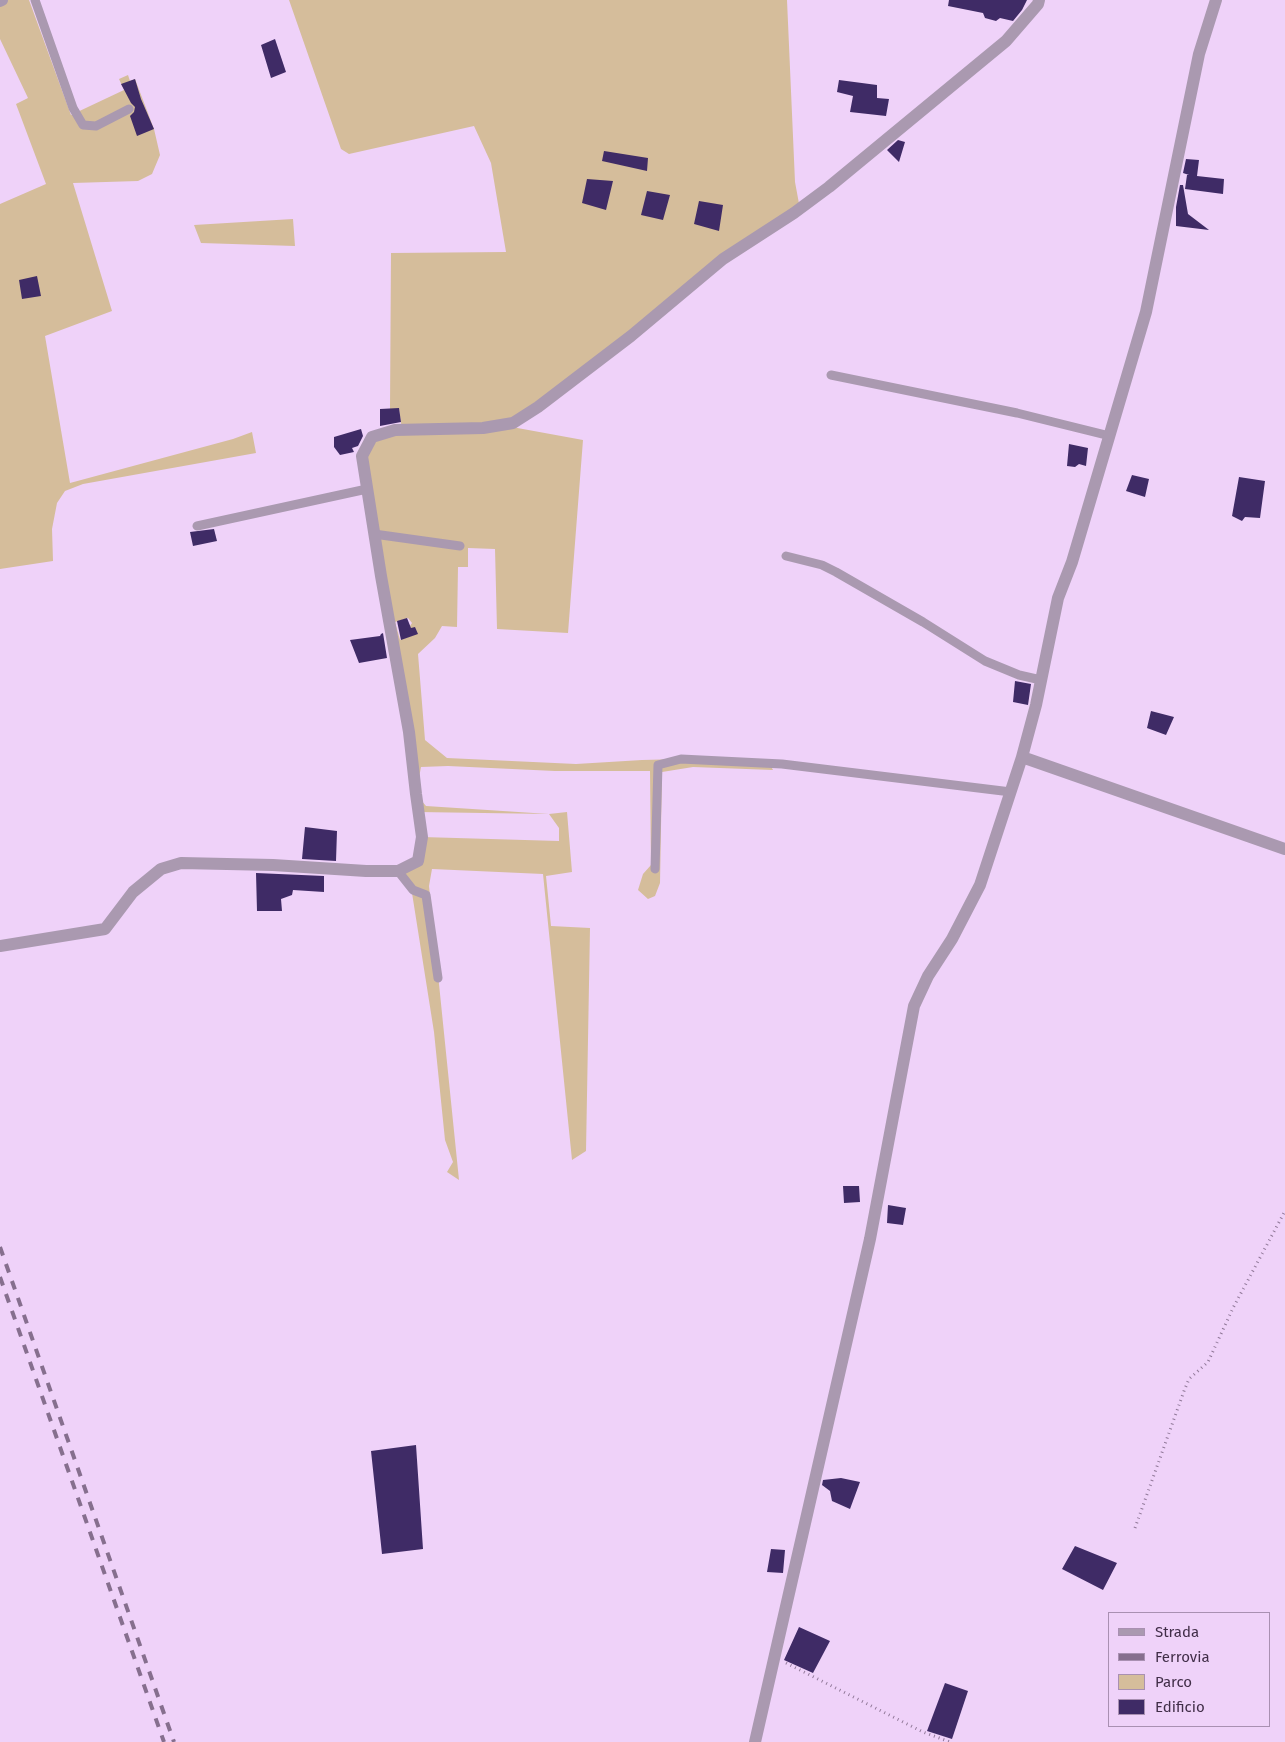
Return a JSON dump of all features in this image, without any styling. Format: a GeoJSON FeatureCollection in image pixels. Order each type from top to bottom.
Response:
{"type":"FeatureCollection","features":[{"type":"Feature","properties":{"kind":"street"},"geometry":{"type":"LineString","coordinates":[[0,946],[105,929],[133,892],[162,869],[181,863],[398,871],[418,861],[422,837],[409,732],[362,456],[372,437],[395,430],[483,428],[514,423],[631,336],[723,259],[794,214],[829,187],[1006,41],[1038,4],[1039,0]]}},
{"type":"Feature","properties":{"kind":"street"},"geometry":{"type":"LineString","coordinates":[[755,1742],[870,1239],[914,1006],[928,976],[952,939],[980,885],[1022,757],[1041,680],[1058,598],[1072,562],[1146,312],[1199,54],[1216,0]]}},
{"type":"Feature","properties":{"kind":"street"},"geometry":{"type":"LineString","coordinates":[[1022,757],[1285,849]]}},
{"type":"Feature","properties":{"kind":"lane"},"geometry":{"type":"LineString","coordinates":[[35,0],[73,108],[83,125],[96,126],[129,109]]}},
{"type":"Feature","properties":{"kind":"lane"},"geometry":{"type":"LineString","coordinates":[[831,375],[1017,413],[1110,436]]}},
{"type":"Feature","properties":{"kind":"lane"},"geometry":{"type":"LineString","coordinates":[[198,526],[367,489]]}},
{"type":"Feature","properties":{"kind":"lane"},"geometry":{"type":"LineString","coordinates":[[374,534],[460,546]]}},
{"type":"Feature","properties":{"kind":"lane"},"geometry":{"type":"LineString","coordinates":[[786,556],[829,568],[985,660],[1019,676],[1041,680]]}},
{"type":"Feature","properties":{"kind":"lane"},"geometry":{"type":"LineString","coordinates":[[655,869],[658,766],[681,759],[782,764],[1011,792]]}},
{"type":"Feature","properties":{"kind":"lane"},"geometry":{"type":"LineString","coordinates":[[398,871],[412,890],[426,895],[438,978]]}},
{"type":"Feature","properties":{"kind":"path"},"geometry":{"type":"LineString","coordinates":[[1135,1528],[1184,1391],[1190,1380],[1208,1362],[1233,1308],[1285,1211]]}},
{"type":"Feature","properties":{"kind":"path"},"geometry":{"type":"LineString","coordinates":[[775,1658],[923,1732],[950,1742]]}},
{"type":"Feature","properties":{"kind":"green space"},"geometry":{"type":"Polygon","coordinates":[[[29,0],[71,115],[124,90],[119,79],[128,75],[130,81],[135,79],[154,129],[160,155],[152,174],[138,181],[73,183],[112,311],[45,336],[70,483],[233,439],[252,432],[256,453],[83,484],[65,491],[57,503],[52,529],[53,561],[0,569],[0,204],[46,184],[16,104],[28,98],[0,39],[0,1],[29,0]]]}},
{"type":"Feature","properties":{"kind":"green space"},"geometry":{"type":"Polygon","coordinates":[[[289,0],[787,0],[795,182],[800,209],[723,259],[512,427],[583,440],[568,633],[497,629],[495,549],[468,548],[468,567],[458,567],[457,627],[442,626],[435,638],[418,654],[425,740],[447,758],[576,764],[681,759],[770,764],[773,770],[693,767],[662,772],[660,883],[655,896],[648,899],[638,890],[643,874],[651,865],[650,771],[555,771],[448,766],[421,767],[416,794],[426,806],[549,814],[418,812],[362,456],[372,437],[402,430],[399,409],[390,409],[391,253],[506,252],[491,163],[474,126],[349,154],[341,149],[289,0]],[[408,618],[395,622],[400,640],[413,635],[410,626],[412,623],[408,618]]]}},
{"type":"Feature","properties":{"kind":"green space"},"geometry":{"type":"Polygon","coordinates":[[[293,219],[295,246],[201,243],[194,225],[293,219]]]}},
{"type":"Feature","properties":{"kind":"green space"},"geometry":{"type":"Polygon","coordinates":[[[567,812],[572,872],[546,876],[551,926],[590,928],[586,1151],[572,1160],[543,874],[432,869],[429,886],[459,1180],[447,1172],[453,1162],[445,1140],[434,1032],[412,893],[398,871],[418,861],[422,837],[559,841],[559,828],[549,814],[567,812]]]}},
{"type":"Feature","properties":{"kind":"building"},"geometry":{"type":"Polygon","coordinates":[[[949,0],[1027,0],[1013,21],[1000,18],[996,21],[985,18],[983,13],[948,6],[949,0]]]}},
{"type":"Feature","properties":{"kind":"building"},"geometry":{"type":"Polygon","coordinates":[[[275,39],[286,72],[271,78],[261,45],[275,39]]]}},
{"type":"Feature","properties":{"kind":"building"},"geometry":{"type":"Polygon","coordinates":[[[135,79],[154,129],[137,136],[130,116],[134,112],[135,107],[121,84],[135,79]]]}},
{"type":"Feature","properties":{"kind":"building"},"geometry":{"type":"Polygon","coordinates":[[[839,80],[877,85],[877,98],[889,99],[886,116],[850,112],[853,96],[837,92],[839,80]]]}},
{"type":"Feature","properties":{"kind":"building"},"geometry":{"type":"Polygon","coordinates":[[[898,140],[905,142],[899,162],[887,150],[898,140]]]}},
{"type":"Feature","properties":{"kind":"building"},"geometry":{"type":"Polygon","coordinates":[[[604,151],[648,158],[647,171],[602,161],[604,151]]]}},
{"type":"Feature","properties":{"kind":"building"},"geometry":{"type":"Polygon","coordinates":[[[1186,159],[1199,160],[1197,176],[1224,179],[1223,194],[1185,189],[1187,175],[1189,175],[1183,173],[1186,159]]]}},
{"type":"Feature","properties":{"kind":"building"},"geometry":{"type":"Polygon","coordinates":[[[587,179],[613,181],[606,210],[582,203],[587,179]]]}},
{"type":"Feature","properties":{"kind":"building"},"geometry":{"type":"Polygon","coordinates":[[[1180,185],[1183,185],[1188,214],[1209,230],[1176,226],[1176,207],[1180,185]]]}},
{"type":"Feature","properties":{"kind":"building"},"geometry":{"type":"Polygon","coordinates":[[[647,191],[670,195],[663,220],[641,215],[647,191]]]}},
{"type":"Feature","properties":{"kind":"building"},"geometry":{"type":"Polygon","coordinates":[[[699,201],[723,205],[719,231],[694,224],[699,201]]]}},
{"type":"Feature","properties":{"kind":"building"},"geometry":{"type":"Polygon","coordinates":[[[37,276],[41,296],[22,299],[19,280],[37,276]]]}},
{"type":"Feature","properties":{"kind":"building"},"geometry":{"type":"Polygon","coordinates":[[[399,408],[401,422],[380,426],[380,409],[399,408]]]}},
{"type":"Feature","properties":{"kind":"building"},"geometry":{"type":"Polygon","coordinates":[[[361,429],[363,436],[358,446],[352,448],[354,452],[340,455],[334,447],[334,437],[361,429]]]}},
{"type":"Feature","properties":{"kind":"building"},"geometry":{"type":"Polygon","coordinates":[[[1069,444],[1088,448],[1086,466],[1079,464],[1075,467],[1067,466],[1069,444]]]}},
{"type":"Feature","properties":{"kind":"building"},"geometry":{"type":"Polygon","coordinates":[[[1132,475],[1149,479],[1145,497],[1126,491],[1132,475]]]}},
{"type":"Feature","properties":{"kind":"building"},"geometry":{"type":"Polygon","coordinates":[[[1239,477],[1265,481],[1260,518],[1245,517],[1242,521],[1232,516],[1239,477]]]}},
{"type":"Feature","properties":{"kind":"building"},"geometry":{"type":"Polygon","coordinates":[[[214,529],[217,541],[193,546],[190,532],[214,529]]]}},
{"type":"Feature","properties":{"kind":"building"},"geometry":{"type":"Polygon","coordinates":[[[407,618],[411,628],[415,627],[418,634],[401,640],[397,621],[407,618]]]}},
{"type":"Feature","properties":{"kind":"building"},"geometry":{"type":"Polygon","coordinates":[[[383,633],[387,658],[359,663],[350,640],[380,636],[383,633]]]}},
{"type":"Feature","properties":{"kind":"building"},"geometry":{"type":"Polygon","coordinates":[[[1015,681],[1031,684],[1028,705],[1013,702],[1015,681]]]}},
{"type":"Feature","properties":{"kind":"building"},"geometry":{"type":"Polygon","coordinates":[[[1151,711],[1174,717],[1166,735],[1147,728],[1151,711]]]}},
{"type":"Feature","properties":{"kind":"building"},"geometry":{"type":"Polygon","coordinates":[[[305,827],[337,831],[336,861],[302,859],[305,827]]]}},
{"type":"Feature","properties":{"kind":"building"},"geometry":{"type":"Polygon","coordinates":[[[256,873],[324,876],[324,892],[293,890],[292,895],[281,899],[282,911],[257,911],[256,873]]]}},
{"type":"Feature","properties":{"kind":"building"},"geometry":{"type":"Polygon","coordinates":[[[843,1186],[859,1186],[860,1202],[844,1203],[843,1186]]]}},
{"type":"Feature","properties":{"kind":"building"},"geometry":{"type":"Polygon","coordinates":[[[888,1205],[906,1208],[903,1225],[887,1223],[888,1205]]]}},
{"type":"Feature","properties":{"kind":"building"},"geometry":{"type":"Polygon","coordinates":[[[416,1445],[423,1549],[382,1554],[371,1451],[416,1445]]]}},
{"type":"Feature","properties":{"kind":"building"},"geometry":{"type":"Polygon","coordinates":[[[841,1478],[860,1482],[850,1509],[832,1501],[830,1491],[822,1485],[823,1480],[841,1478]]]}},
{"type":"Feature","properties":{"kind":"building"},"geometry":{"type":"Polygon","coordinates":[[[1075,1546],[1117,1563],[1103,1590],[1062,1569],[1075,1546]]]}},
{"type":"Feature","properties":{"kind":"building"},"geometry":{"type":"Polygon","coordinates":[[[771,1549],[785,1550],[783,1573],[767,1572],[771,1549]]]}},
{"type":"Feature","properties":{"kind":"building"},"geometry":{"type":"Polygon","coordinates":[[[799,1627],[830,1641],[813,1673],[784,1660],[799,1627]]]}},
{"type":"Feature","properties":{"kind":"building"},"geometry":{"type":"Polygon","coordinates":[[[945,1683],[968,1691],[952,1739],[927,1731],[945,1683]]]}},
{"type":"Feature","properties":{"kind":"railway"},"geometry":{"type":"LineString","coordinates":[[0,1247],[174,1742]]}},
{"type":"Feature","properties":{"kind":"railway"},"geometry":{"type":"LineString","coordinates":[[0,1277],[164,1742]]}}]}
